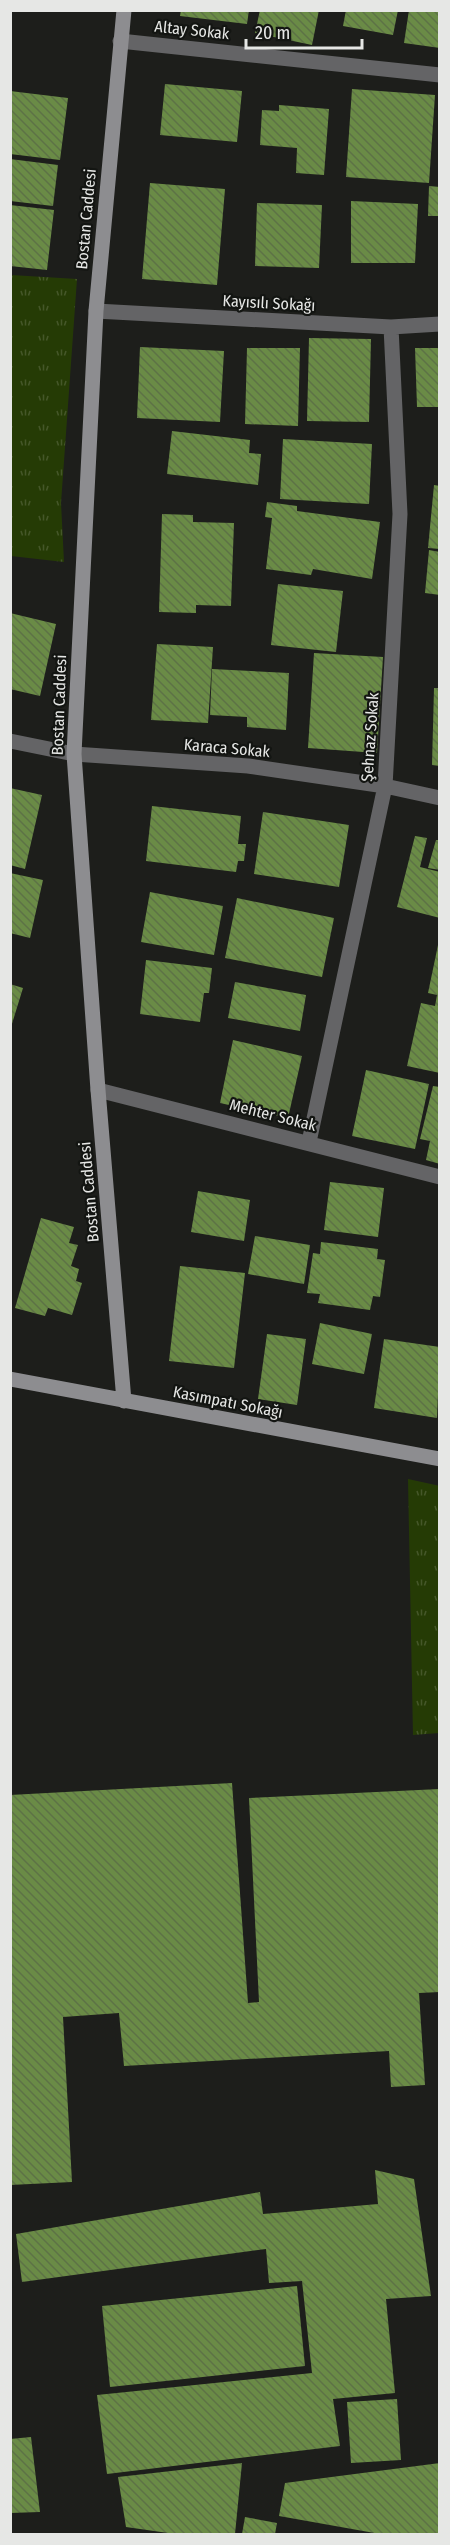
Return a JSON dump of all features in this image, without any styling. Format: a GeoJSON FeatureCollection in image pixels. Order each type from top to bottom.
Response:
{"type":"FeatureCollection","features":[{"type":"Feature","properties":{"kind":"street","name":"Bostan Caddesi"},"geometry":{"type":"LineString","coordinates":[[124,10],[96,311],[74,754],[98,1090],[124,1401]]}},
{"type":"Feature","properties":{"kind":"street","name":"Altay Sokak"},"geometry":{"type":"LineString","coordinates":[[120,40],[440,75]]}},
{"type":"Feature","properties":{"kind":"street","name":"Kayısılı Sokağı"},"geometry":{"type":"LineString","coordinates":[[96,311],[391,327],[440,324]]}},
{"type":"Feature","properties":{"kind":"street","name":"Şehnaz Sokak"},"geometry":{"type":"LineString","coordinates":[[309,1142],[385,786],[400,514],[391,327]]}},
{"type":"Feature","properties":{"kind":"street","name":"Karaca Sokak"},"geometry":{"type":"LineString","coordinates":[[10,741],[74,754],[248,766],[385,786],[440,798]]}},
{"type":"Feature","properties":{"kind":"street","name":"Mehter Sokak"},"geometry":{"type":"LineString","coordinates":[[98,1090],[440,1177]]}},
{"type":"Feature","properties":{"kind":"street","name":"Kasımpatı Sokağı"},"geometry":{"type":"LineString","coordinates":[[10,1379],[440,1459]]}},
{"type":"Feature","properties":{"kind":"green space"},"geometry":{"type":"Polygon","coordinates":[[[11,275],[77,279],[61,503],[64,562],[11,556],[11,275]]]}},
{"type":"Feature","properties":{"kind":"green space"},"geometry":{"type":"Polygon","coordinates":[[[408,1479],[440,1486],[439,1733],[413,1735],[408,1479]]]}},
{"type":"Feature","properties":{"kind":"building"},"geometry":{"type":"Polygon","coordinates":[[[181,10],[249,10],[247,24],[180,16],[181,10]]]}},
{"type":"Feature","properties":{"kind":"building"},"geometry":{"type":"Polygon","coordinates":[[[260,10],[319,10],[312,45],[255,33],[260,10]]]}},
{"type":"Feature","properties":{"kind":"building"},"geometry":{"type":"Polygon","coordinates":[[[346,10],[398,10],[393,35],[343,26],[346,10]]]}},
{"type":"Feature","properties":{"kind":"building"},"geometry":{"type":"Polygon","coordinates":[[[409,10],[440,10],[440,48],[404,43],[409,10]]]}},
{"type":"Feature","properties":{"kind":"building"},"geometry":{"type":"Polygon","coordinates":[[[165,84],[242,91],[237,142],[160,135],[165,84]]]}},
{"type":"Feature","properties":{"kind":"building"},"geometry":{"type":"Polygon","coordinates":[[[352,89],[435,95],[429,183],[346,177],[352,89]]]}},
{"type":"Feature","properties":{"kind":"building"},"geometry":{"type":"Polygon","coordinates":[[[10,91],[68,98],[60,160],[10,154],[10,91]]]}},
{"type":"Feature","properties":{"kind":"building"},"geometry":{"type":"Polygon","coordinates":[[[279,105],[329,109],[324,175],[296,173],[297,148],[260,145],[262,110],[279,111],[279,105]]]}},
{"type":"Feature","properties":{"kind":"building"},"geometry":{"type":"Polygon","coordinates":[[[10,159],[58,165],[53,206],[10,201],[10,159]]]}},
{"type":"Feature","properties":{"kind":"building"},"geometry":{"type":"Polygon","coordinates":[[[150,183],[225,189],[217,285],[142,279],[150,183]]]}},
{"type":"Feature","properties":{"kind":"building"},"geometry":{"type":"Polygon","coordinates":[[[429,186],[440,187],[440,216],[428,216],[429,186]]]}},
{"type":"Feature","properties":{"kind":"building"},"geometry":{"type":"Polygon","coordinates":[[[351,201],[418,204],[415,263],[351,263],[351,201]]]}},
{"type":"Feature","properties":{"kind":"building"},"geometry":{"type":"Polygon","coordinates":[[[257,203],[322,205],[319,268],[255,266],[257,203]]]}},
{"type":"Feature","properties":{"kind":"building"},"geometry":{"type":"Polygon","coordinates":[[[10,205],[54,210],[47,270],[10,266],[10,205]]]}},
{"type":"Feature","properties":{"kind":"building"},"geometry":{"type":"Polygon","coordinates":[[[309,338],[371,339],[369,422],[307,421],[309,338]]]}},
{"type":"Feature","properties":{"kind":"building"},"geometry":{"type":"Polygon","coordinates":[[[140,347],[224,351],[220,422],[137,418],[140,347]]]}},
{"type":"Feature","properties":{"kind":"building"},"geometry":{"type":"Polygon","coordinates":[[[247,348],[300,348],[298,426],[245,424],[247,348]]]}},
{"type":"Feature","properties":{"kind":"building"},"geometry":{"type":"Polygon","coordinates":[[[415,348],[440,348],[440,407],[417,407],[415,348]]]}},
{"type":"Feature","properties":{"kind":"building"},"geometry":{"type":"Polygon","coordinates":[[[172,431],[250,440],[249,453],[261,454],[258,485],[167,474],[172,431]]]}},
{"type":"Feature","properties":{"kind":"building"},"geometry":{"type":"Polygon","coordinates":[[[283,439],[372,444],[369,504],[280,499],[283,439]]]}},
{"type":"Feature","properties":{"kind":"building"},"geometry":{"type":"Polygon","coordinates":[[[434,485],[440,486],[440,549],[428,548],[434,485]]]}},
{"type":"Feature","properties":{"kind":"building"},"geometry":{"type":"Polygon","coordinates":[[[267,502],[297,506],[297,511],[380,522],[372,579],[313,569],[311,575],[266,569],[272,518],[265,517],[267,502]]]}},
{"type":"Feature","properties":{"kind":"building"},"geometry":{"type":"Polygon","coordinates":[[[162,514],[193,515],[193,522],[234,523],[231,606],[196,605],[196,613],[159,612],[162,514]]]}},
{"type":"Feature","properties":{"kind":"building"},"geometry":{"type":"Polygon","coordinates":[[[429,550],[440,552],[440,595],[425,593],[429,550]]]}},
{"type":"Feature","properties":{"kind":"building"},"geometry":{"type":"Polygon","coordinates":[[[278,584],[343,591],[336,652],[271,645],[278,584]]]}},
{"type":"Feature","properties":{"kind":"building"},"geometry":{"type":"Polygon","coordinates":[[[10,613],[56,624],[40,696],[10,689],[10,613]]]}},
{"type":"Feature","properties":{"kind":"building"},"geometry":{"type":"Polygon","coordinates":[[[157,644],[213,647],[208,723],[151,720],[157,644]]]}},
{"type":"Feature","properties":{"kind":"building"},"geometry":{"type":"Polygon","coordinates":[[[314,653],[383,657],[377,753],[308,748],[314,653]]]}},
{"type":"Feature","properties":{"kind":"building"},"geometry":{"type":"Polygon","coordinates":[[[212,669],[289,673],[286,730],[247,727],[247,717],[210,715],[212,669]]]}},
{"type":"Feature","properties":{"kind":"building"},"geometry":{"type":"Polygon","coordinates":[[[434,688],[440,688],[440,766],[432,765],[434,688]]]}},
{"type":"Feature","properties":{"kind":"building"},"geometry":{"type":"Polygon","coordinates":[[[10,788],[42,795],[25,869],[10,865],[10,788]]]}},
{"type":"Feature","properties":{"kind":"building"},"geometry":{"type":"Polygon","coordinates":[[[152,806],[241,816],[238,844],[246,844],[244,861],[238,861],[236,872],[146,861],[152,806]]]}},
{"type":"Feature","properties":{"kind":"building"},"geometry":{"type":"Polygon","coordinates":[[[263,812],[349,825],[339,887],[254,874],[263,812]]]}},
{"type":"Feature","properties":{"kind":"building"},"geometry":{"type":"Polygon","coordinates":[[[415,836],[427,838],[420,867],[440,872],[440,918],[397,907],[415,836]]]}},
{"type":"Feature","properties":{"kind":"building"},"geometry":{"type":"Polygon","coordinates":[[[436,840],[440,840],[440,870],[428,868],[436,840]]]}},
{"type":"Feature","properties":{"kind":"building"},"geometry":{"type":"Polygon","coordinates":[[[10,873],[43,880],[30,938],[10,933],[10,873]]]}},
{"type":"Feature","properties":{"kind":"building"},"geometry":{"type":"Polygon","coordinates":[[[150,892],[223,906],[214,955],[141,942],[150,892]]]}},
{"type":"Feature","properties":{"kind":"building"},"geometry":{"type":"Polygon","coordinates":[[[237,898],[334,918],[322,977],[225,958],[237,898]]]}},
{"type":"Feature","properties":{"kind":"building"},"geometry":{"type":"Polygon","coordinates":[[[438,945],[440,945],[440,1073],[407,1066],[421,1003],[435,1006],[437,995],[428,993],[438,945]]]}},
{"type":"Feature","properties":{"kind":"building"},"geometry":{"type":"Polygon","coordinates":[[[146,960],[212,968],[209,993],[204,993],[200,1022],[140,1014],[146,960]]]}},
{"type":"Feature","properties":{"kind":"building"},"geometry":{"type":"Polygon","coordinates":[[[235,982],[306,995],[300,1031],[228,1018],[235,982]]]}},
{"type":"Feature","properties":{"kind":"building"},"geometry":{"type":"Polygon","coordinates":[[[10,984],[23,988],[11,1027],[10,1027],[10,984]]]}},
{"type":"Feature","properties":{"kind":"building"},"geometry":{"type":"Polygon","coordinates":[[[233,1040],[302,1056],[288,1118],[220,1103],[233,1040]]]}},
{"type":"Feature","properties":{"kind":"building"},"geometry":{"type":"Polygon","coordinates":[[[366,1070],[429,1084],[415,1149],[352,1136],[366,1070]]]}},
{"type":"Feature","properties":{"kind":"building"},"geometry":{"type":"Polygon","coordinates":[[[433,1086],[440,1087],[440,1164],[426,1160],[430,1141],[420,1139],[433,1086]]]}},
{"type":"Feature","properties":{"kind":"building"},"geometry":{"type":"Polygon","coordinates":[[[330,1182],[384,1188],[378,1237],[324,1230],[330,1182]]]}},
{"type":"Feature","properties":{"kind":"building"},"geometry":{"type":"Polygon","coordinates":[[[198,1191],[250,1200],[244,1241],[191,1232],[198,1191]]]}},
{"type":"Feature","properties":{"kind":"building"},"geometry":{"type":"Polygon","coordinates":[[[41,1218],[74,1227],[69,1243],[78,1245],[71,1266],[79,1269],[76,1281],[82,1283],[72,1315],[48,1308],[45,1316],[15,1308],[41,1218]]]}},
{"type":"Feature","properties":{"kind":"building"},"geometry":{"type":"Polygon","coordinates":[[[255,1236],[310,1245],[304,1284],[248,1274],[255,1236]]]}},
{"type":"Feature","properties":{"kind":"building"},"geometry":{"type":"Polygon","coordinates":[[[321,1242],[378,1249],[377,1259],[385,1260],[380,1297],[373,1296],[370,1310],[318,1303],[320,1294],[307,1293],[313,1253],[320,1254],[321,1242]]]}},
{"type":"Feature","properties":{"kind":"building"},"geometry":{"type":"Polygon","coordinates":[[[180,1266],[245,1273],[234,1368],[169,1361],[180,1266]]]}},
{"type":"Feature","properties":{"kind":"building"},"geometry":{"type":"Polygon","coordinates":[[[320,1323],[372,1334],[364,1374],[312,1364],[320,1323]]]}},
{"type":"Feature","properties":{"kind":"building"},"geometry":{"type":"Polygon","coordinates":[[[267,1334],[306,1339],[297,1405],[258,1399],[267,1334]]]}},
{"type":"Feature","properties":{"kind":"building"},"geometry":{"type":"Polygon","coordinates":[[[384,1339],[440,1347],[437,1418],[374,1408],[384,1339]]]}},
{"type":"Feature","properties":{"kind":"building"},"geometry":{"type":"Polygon","coordinates":[[[232,1783],[248,2003],[259,2002],[249,1798],[440,1789],[440,1992],[419,1993],[425,2085],[391,2087],[389,2051],[124,2066],[119,2013],[63,2017],[72,2182],[10,2185],[10,1795],[232,1783]]]}},
{"type":"Feature","properties":{"kind":"building"},"geometry":{"type":"Polygon","coordinates":[[[375,2170],[414,2179],[431,2296],[386,2299],[395,2393],[333,2399],[340,2446],[107,2474],[97,2395],[312,2373],[302,2281],[269,2283],[266,2249],[22,2282],[16,2234],[260,2192],[263,2214],[378,2204],[375,2170]]]}},
{"type":"Feature","properties":{"kind":"building"},"geometry":{"type":"Polygon","coordinates":[[[297,2286],[305,2366],[110,2387],[102,2306],[297,2286]]]}},
{"type":"Feature","properties":{"kind":"building"},"geometry":{"type":"Polygon","coordinates":[[[397,2399],[401,2460],[351,2463],[347,2402],[397,2399]]]}},
{"type":"Feature","properties":{"kind":"building"},"geometry":{"type":"Polygon","coordinates":[[[31,2437],[40,2512],[10,2513],[10,2439],[31,2437]]]}},
{"type":"Feature","properties":{"kind":"building"},"geometry":{"type":"Polygon","coordinates":[[[242,2463],[235,2534],[175,2534],[126,2527],[118,2477],[242,2463]]]}},
{"type":"Feature","properties":{"kind":"building"},"geometry":{"type":"Polygon","coordinates":[[[440,2463],[440,2534],[380,2534],[279,2516],[285,2483],[440,2463]]]}},
{"type":"Feature","properties":{"kind":"building"},"geometry":{"type":"Polygon","coordinates":[[[245,2517],[277,2523],[275,2534],[242,2534],[245,2517]]]}}]}
